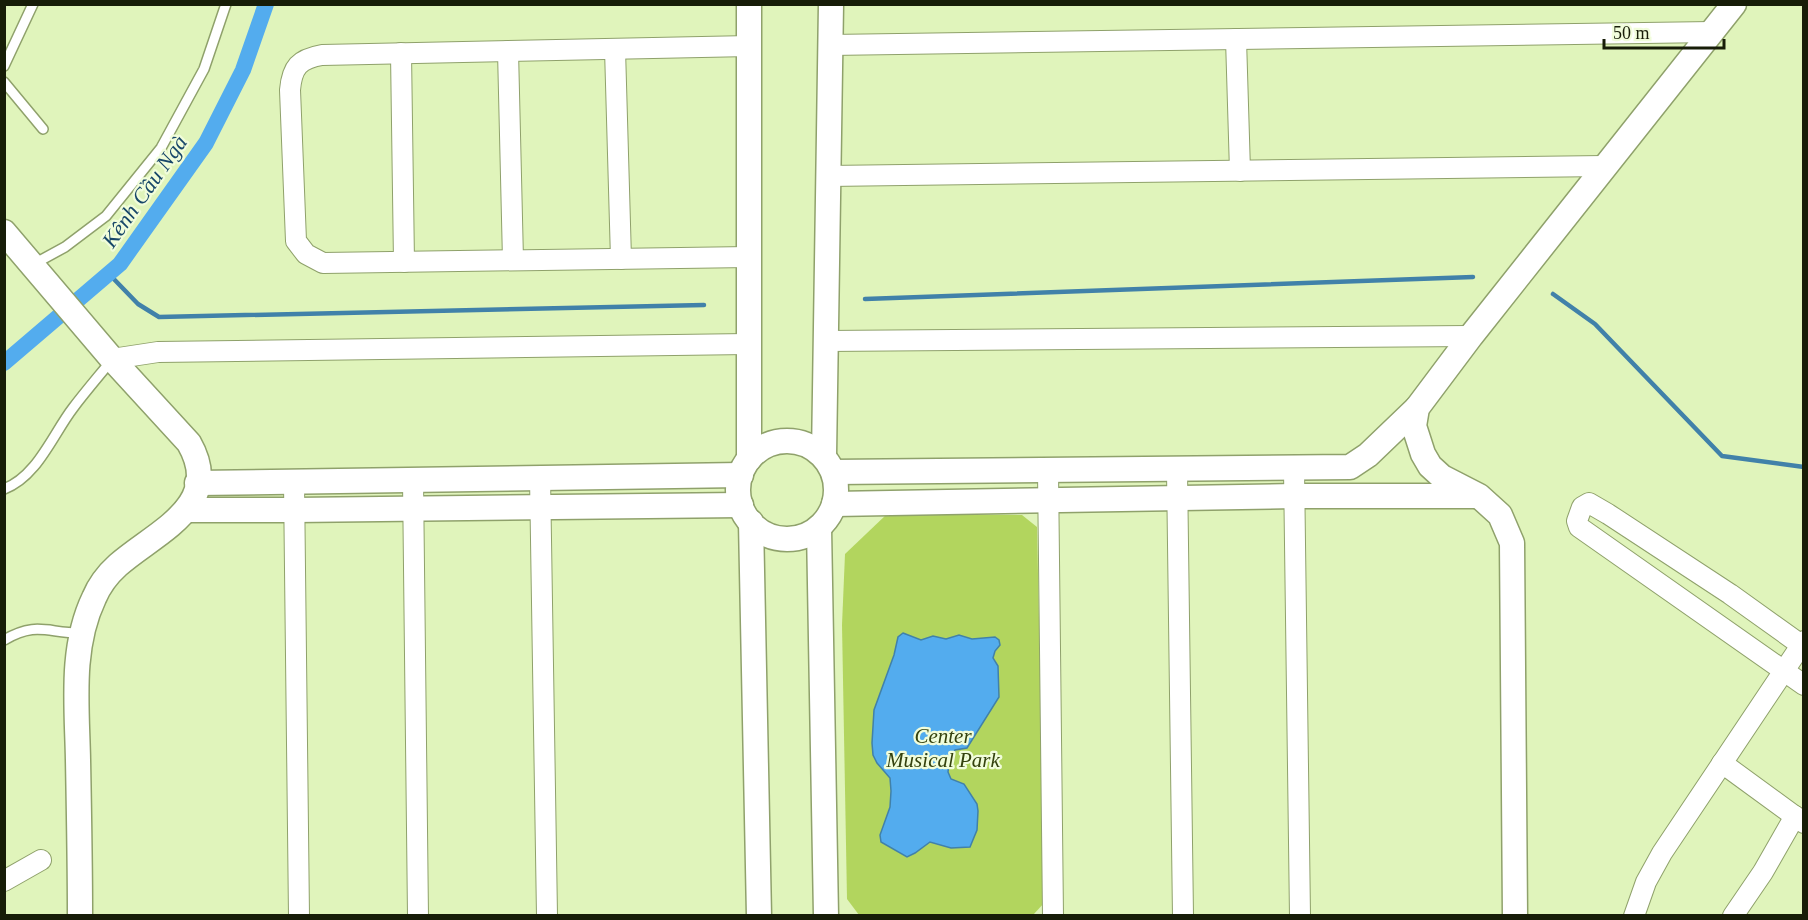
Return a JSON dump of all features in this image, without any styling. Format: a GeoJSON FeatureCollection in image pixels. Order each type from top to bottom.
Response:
{"type":"FeatureCollection","features":[{"type":"Feature","properties":{"kind":"street"},"geometry":{"type":"LineString","coordinates":[[745,467],[749,257],[749,4]]}},
{"type":"Feature","properties":{"kind":"street"},"geometry":{"type":"LineString","coordinates":[[746,514],[757,529],[772,537],[789,539],[805,536],[819,528],[829,516],[834,504],[836,485],[829,464],[826,341],[831,4]]}},
{"type":"Feature","properties":{"kind":"street"},"geometry":{"type":"LineString","coordinates":[[759,915],[746,514],[738,484],[752,454],[766,445],[782,440],[797,441],[812,446],[829,464],[1048,471],[1294,469],[1350,467],[1360,463],[1416,408],[1734,4]]}},
{"type":"Feature","properties":{"kind":"street"},"geometry":{"type":"LineString","coordinates":[[830,45],[1712,32]]}},
{"type":"Feature","properties":{"kind":"street"},"geometry":{"type":"LineString","coordinates":[[1236,39],[1240,171]]}},
{"type":"Feature","properties":{"kind":"street"},"geometry":{"type":"LineString","coordinates":[[749,257],[323,263],[306,254],[296,241],[290,90],[291,79],[297,65],[307,57],[322,55],[750,46]]}},
{"type":"Feature","properties":{"kind":"street"},"geometry":{"type":"LineString","coordinates":[[615,49],[621,259]]}},
{"type":"Feature","properties":{"kind":"street"},"geometry":{"type":"LineString","coordinates":[[508,51],[513,260]]}},
{"type":"Feature","properties":{"kind":"street"},"geometry":{"type":"LineString","coordinates":[[401,53],[404,262]]}},
{"type":"Feature","properties":{"kind":"street"},"geometry":{"type":"LineString","coordinates":[[828,176],[1605,166]]}},
{"type":"Feature","properties":{"kind":"street"},"geometry":{"type":"LineString","coordinates":[[4,232],[189,443],[196,455],[198,476],[195,497],[181,517],[118,565],[106,577],[94,595],[81,633],[76,688],[81,915]]}},
{"type":"Feature","properties":{"kind":"street"},"geometry":{"type":"LineString","coordinates":[[826,341],[1471,336]]}},
{"type":"Feature","properties":{"kind":"street"},"geometry":{"type":"LineString","coordinates":[[106,351],[748,344]]}},
{"type":"Feature","properties":{"kind":"street"},"geometry":{"type":"LineString","coordinates":[[1416,408],[1414,426],[1423,454],[1430,466],[1442,477],[1479,496],[1500,515],[1512,543],[1515,915]]}},
{"type":"Feature","properties":{"kind":"street"},"geometry":{"type":"LineString","coordinates":[[197,483],[540,477],[745,467]]}},
{"type":"Feature","properties":{"kind":"street"},"geometry":{"type":"LineString","coordinates":[[1294,469],[1300,915]]}},
{"type":"Feature","properties":{"kind":"street"},"geometry":{"type":"LineString","coordinates":[[1177,470],[1183,915]]}},
{"type":"Feature","properties":{"kind":"street"},"geometry":{"type":"LineString","coordinates":[[1048,471],[1053,915]]}},
{"type":"Feature","properties":{"kind":"street"},"geometry":{"type":"LineString","coordinates":[[540,477],[547,915]]}},
{"type":"Feature","properties":{"kind":"street"},"geometry":{"type":"LineString","coordinates":[[413,480],[418,915]]}},
{"type":"Feature","properties":{"kind":"street"},"geometry":{"type":"LineString","coordinates":[[294,482],[299,915]]}},
{"type":"Feature","properties":{"kind":"street"},"geometry":{"type":"LineString","coordinates":[[834,504],[1294,496],[1479,496]]}},
{"type":"Feature","properties":{"kind":"street"},"geometry":{"type":"LineString","coordinates":[[1634,915],[1646,882],[1662,853],[1783,670],[1803,645],[1608,514],[1589,503],[1582,507],[1577,521],[1579,527],[1783,670],[1803,685]]}},
{"type":"Feature","properties":{"kind":"street"},"geometry":{"type":"LineString","coordinates":[[186,510],[541,506],[746,514]]}},
{"type":"Feature","properties":{"kind":"street"},"geometry":{"type":"LineString","coordinates":[[819,528],[826,915]]}},
{"type":"Feature","properties":{"kind":"street"},"geometry":{"type":"LineString","coordinates":[[1722,763],[1799,819],[1733,915]]}},
{"type":"Feature","properties":{"kind":"street"},"geometry":{"type":"LineString","coordinates":[[4,880],[41,860]]}},
{"type":"Feature","properties":{"kind":"lane"},"geometry":{"type":"LineString","coordinates":[[4,66],[33,4]]}},
{"type":"Feature","properties":{"kind":"lane"},"geometry":{"type":"LineString","coordinates":[[32,265],[64,247],[106,216],[161,148],[204,69],[226,4]]}},
{"type":"Feature","properties":{"kind":"lane"},"geometry":{"type":"LineString","coordinates":[[4,82],[43,129]]}},
{"type":"Feature","properties":{"kind":"lane"},"geometry":{"type":"LineString","coordinates":[[4,489],[12,486],[35,465],[73,408],[106,351]]}},
{"type":"Feature","properties":{"kind":"lane"},"geometry":{"type":"LineString","coordinates":[[4,640],[27,630],[41,628],[81,633]]}},
{"type":"Feature","properties":{"kind":"green space","name":"Center Musical Park"},"geometry":{"type":"Polygon","coordinates":[[[887,514],[1022,515],[1037,527],[1045,902],[1033,915],[859,915],[847,899],[842,625],[845,554],[887,514]]]}},
{"type":"Feature","properties":{"kind":"water"},"geometry":{"type":"Polygon","coordinates":[[[903,633],[921,640],[933,636],[946,639],[959,635],[972,639],[995,637],[999,640],[1000,645],[993,658],[998,666],[999,697],[967,748],[955,750],[950,759],[948,772],[951,779],[964,784],[977,804],[977,830],[970,847],[951,848],[930,842],[907,857],[881,842],[880,835],[890,807],[891,791],[890,778],[873,755],[874,710],[894,655],[898,637],[903,633]]]}},
{"type":"Feature","properties":{"kind":"waterway","name":"Kênh Cầu Ngà"},"geometry":{"type":"LineString","coordinates":[[4,363],[120,264],[206,143],[243,70],[266,4]]}},
{"type":"Feature","properties":{"kind":"waterway"},"geometry":{"type":"LineString","coordinates":[[109,274],[138,304],[159,317],[704,305]]}},
{"type":"Feature","properties":{"kind":"waterway"},"geometry":{"type":"LineString","coordinates":[[865,299],[1473,277]]}},
{"type":"Feature","properties":{"kind":"waterway"},"geometry":{"type":"LineString","coordinates":[[1553,294],[1595,324],[1722,456],[1804,467]]}}]}
